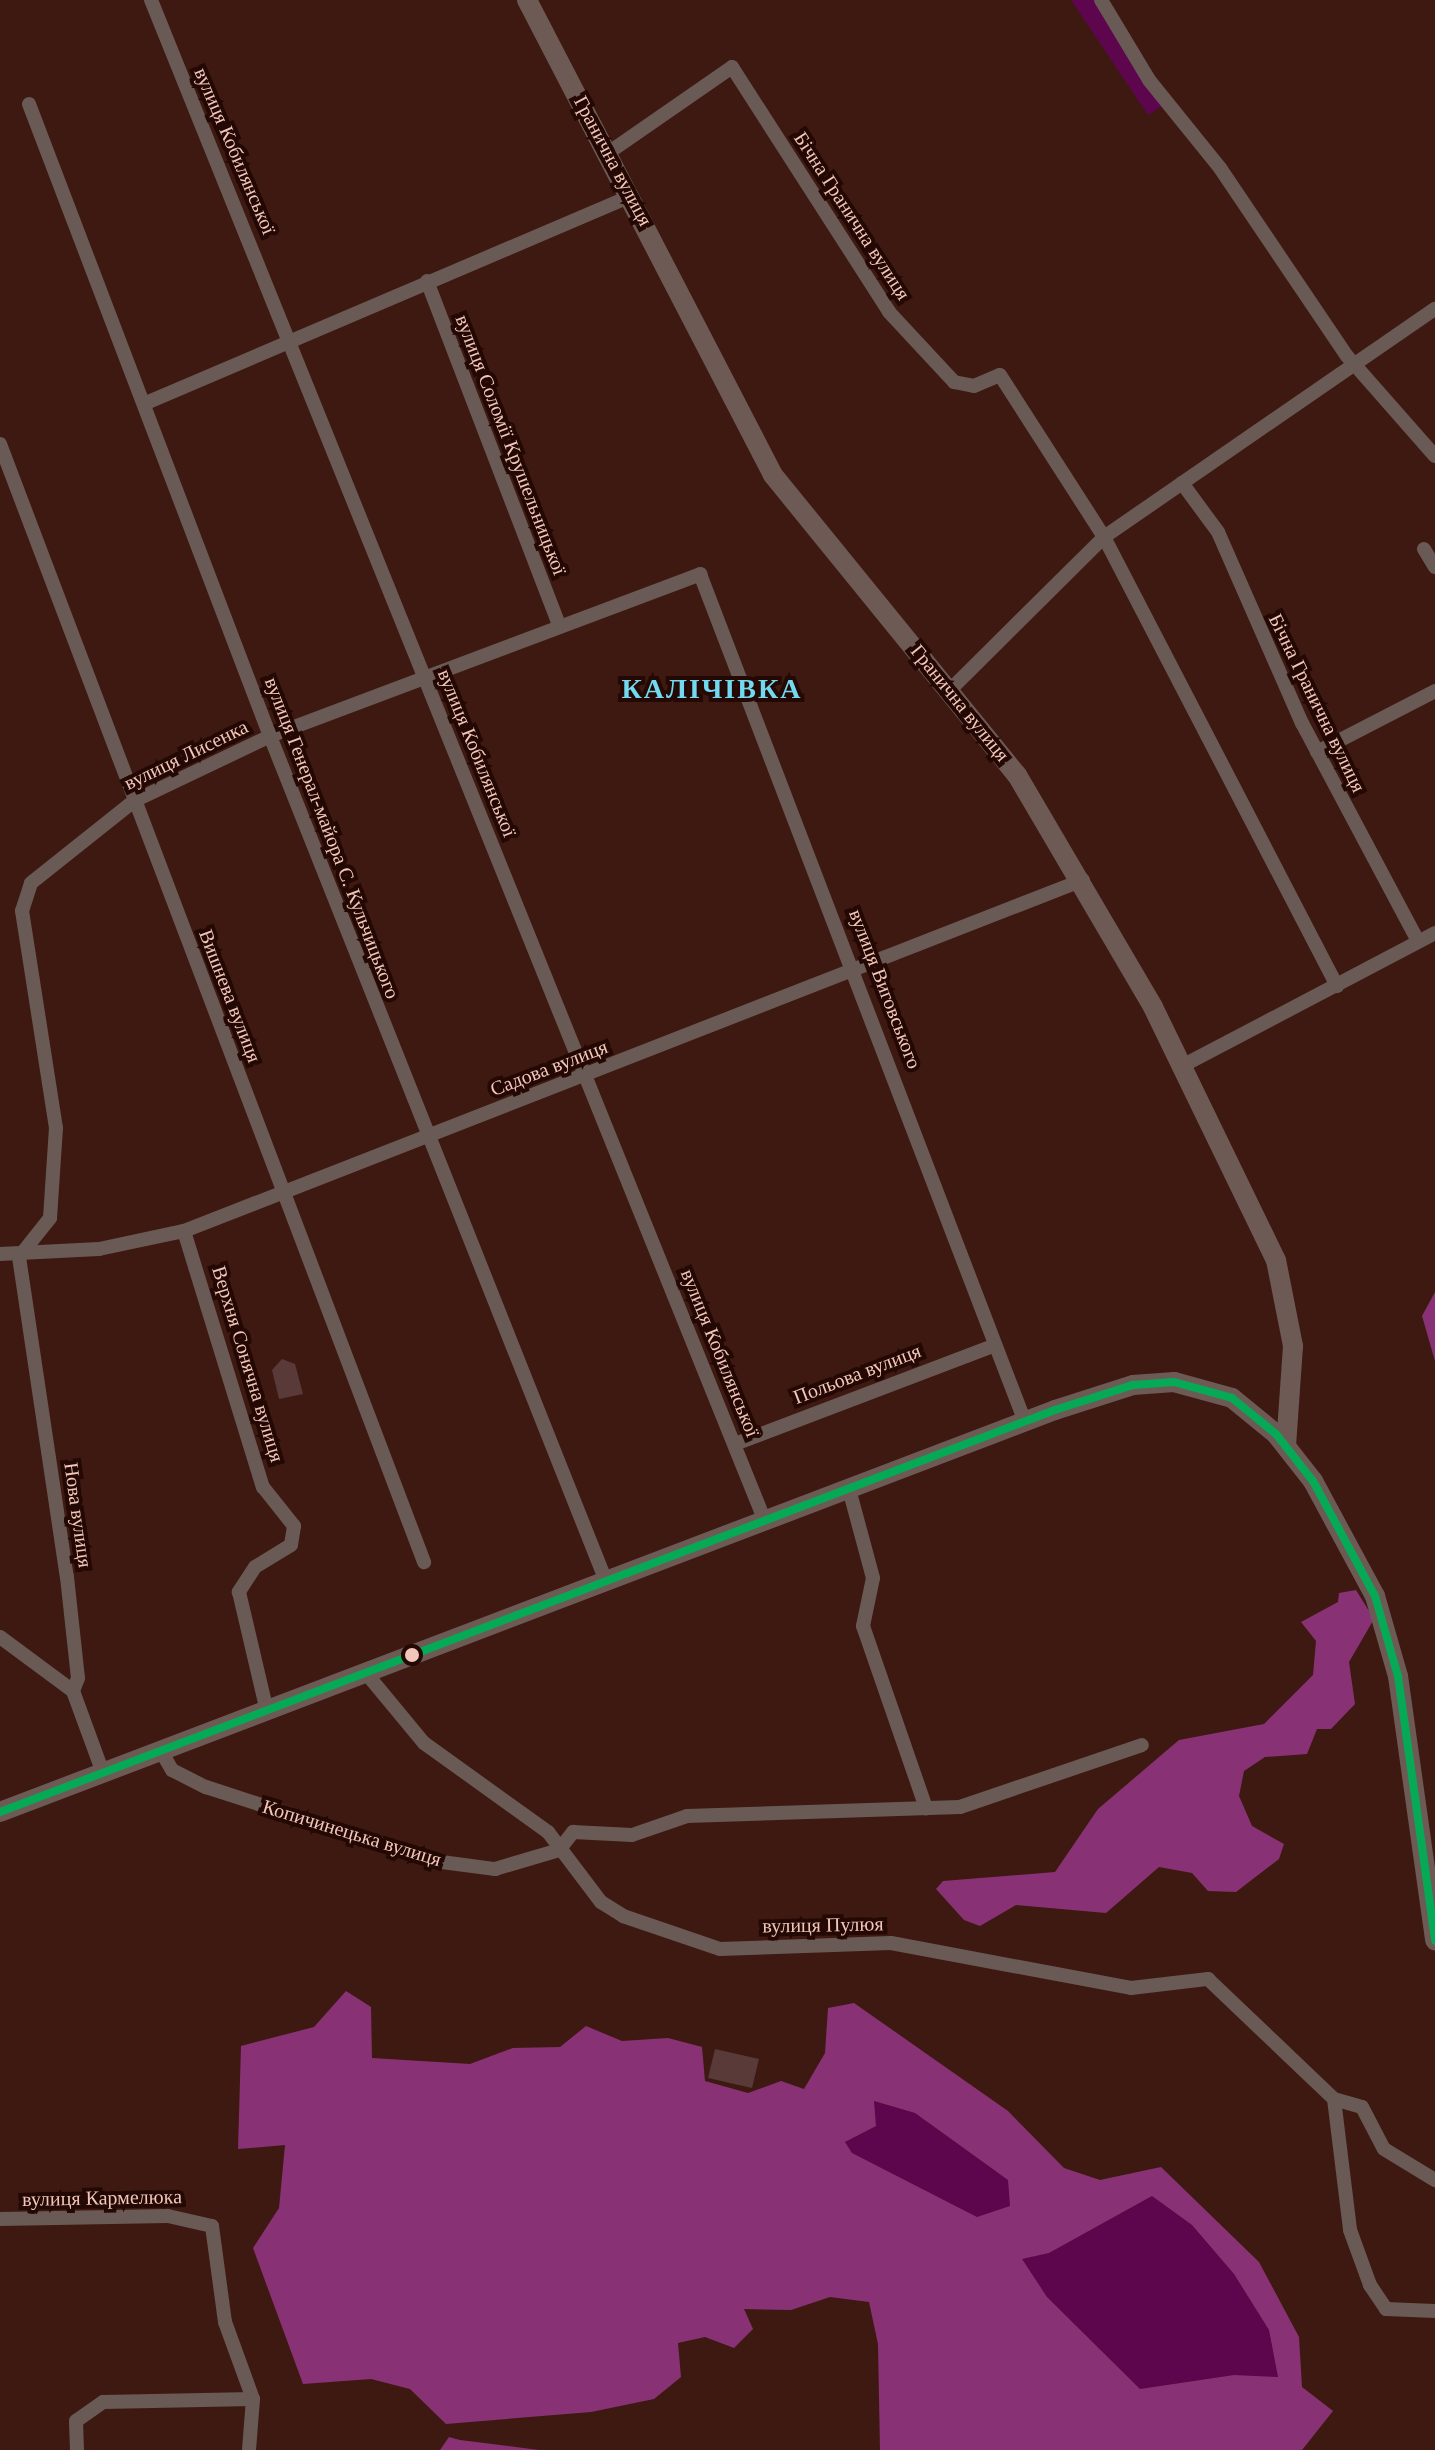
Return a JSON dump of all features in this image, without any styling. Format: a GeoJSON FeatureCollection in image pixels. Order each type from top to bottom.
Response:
{"type":"FeatureCollection","features":[{"type":"Feature","properties":{"kind":"main road","name":"Гранична вулиця"},"geometry":{"type":"LineString","coordinates":[[527,0],[773,475],[1017,775],[1083,880],[1182,1066],[1258,1215],[1283,1283],[1293,1346],[1286,1446]]}},
{"type":"Feature","properties":{"kind":"main road"},"geometry":{"type":"LineString","coordinates":[[0,1812],[1025,1422],[1133,1385],[1174,1382],[1242,1403],[1286,1446],[1345,1535],[1385,1624],[1435,1940]]}},
{"type":"Feature","properties":{"kind":"street","name":"вулиця Кобилянської"},"geometry":{"type":"LineString","coordinates":[[151,0],[292,337],[583,1079],[765,1521]]}},
{"type":"Feature","properties":{"kind":"street"},"geometry":{"type":"LineString","coordinates":[[1101,0],[1149,80],[1220,168],[1354,364],[1435,456]]}},
{"type":"Feature","properties":{"kind":"street","name":"Бічна Гранична вулиця"},"geometry":{"type":"LineString","coordinates":[[608,153],[732,67],[881,303],[954,382],[974,386],[1000,375],[1104,537],[1337,986]]}},
{"type":"Feature","properties":{"kind":"street","name":"вулиця Генерал-майора С. Кульчицького"},"geometry":{"type":"LineString","coordinates":[[29,104],[146,403],[270,736],[426,1135],[606,1581]]}},
{"type":"Feature","properties":{"kind":"street"},"geometry":{"type":"LineString","coordinates":[[146,403],[292,337],[631,196]]}},
{"type":"Feature","properties":{"kind":"street","name":"вулиця Соломії Крушельницької"},"geometry":{"type":"LineString","coordinates":[[427,281],[559,624]]}},
{"type":"Feature","properties":{"kind":"street"},"geometry":{"type":"LineString","coordinates":[[950,690],[1104,537],[1435,309]]}},
{"type":"Feature","properties":{"kind":"street","name":"Вишнева вулиця"},"geometry":{"type":"LineString","coordinates":[[0,444],[424,1562]]}},
{"type":"Feature","properties":{"kind":"street","name":"Бічна Гранична вулиця"},"geometry":{"type":"LineString","coordinates":[[1182,483],[1218,532],[1317,752],[1418,941]]}},
{"type":"Feature","properties":{"kind":"street"},"geometry":{"type":"LineString","coordinates":[[1424,549],[1435,567]]}},
{"type":"Feature","properties":{"kind":"street","name":"вулиця Лисенка"},"geometry":{"type":"LineString","coordinates":[[19,1257],[50,1218],[56,1128],[22,899],[31,883],[134,801],[270,736],[559,624],[700,574]]}},
{"type":"Feature","properties":{"kind":"street","name":"вулиця Виговського"},"geometry":{"type":"LineString","coordinates":[[700,574],[857,970],[1025,1422]]}},
{"type":"Feature","properties":{"kind":"street"},"geometry":{"type":"LineString","coordinates":[[1317,752],[1435,691]]}},
{"type":"Feature","properties":{"kind":"street","name":"Садова вулиця"},"geometry":{"type":"LineString","coordinates":[[0,1254],[19,1257],[184,1231],[426,1135],[583,1079],[1083,880]]}},
{"type":"Feature","properties":{"kind":"street"},"geometry":{"type":"LineString","coordinates":[[1182,1066],[1435,933]]}},
{"type":"Feature","properties":{"kind":"street","name":"Верхня Сонячна вулиця"},"geometry":{"type":"LineString","coordinates":[[184,1231],[263,1487],[294,1526],[291,1545],[255,1567],[239,1592],[267,1711]]}},
{"type":"Feature","properties":{"kind":"street","name":"Нова вулиця"},"geometry":{"type":"LineString","coordinates":[[19,1257],[67,1577],[78,1678],[73,1691],[103,1773]]}},
{"type":"Feature","properties":{"kind":"street","name":"Польова вулиця"},"geometry":{"type":"LineString","coordinates":[[735,1444],[995,1345]]}},
{"type":"Feature","properties":{"kind":"street"},"geometry":{"type":"LineString","coordinates":[[849,1489],[873,1578],[863,1626],[926,1808],[960,1807],[1142,1745]]}},
{"type":"Feature","properties":{"kind":"street"},"geometry":{"type":"LineString","coordinates":[[0,1637],[73,1691]]}},
{"type":"Feature","properties":{"kind":"street","name":"вулиця Пулюя"},"geometry":{"type":"LineString","coordinates":[[366,1673],[424,1743],[548,1832],[601,1902],[623,1916],[720,1949],[891,1943],[1131,1988],[1208,1979],[1334,2099],[1362,2107],[1384,2149],[1435,2180]]}},
{"type":"Feature","properties":{"kind":"street","name":"Копичинецька вулиця"},"geometry":{"type":"LineString","coordinates":[[161,1751],[172,1770],[206,1787],[434,1861],[495,1869],[559,1850],[573,1832],[632,1835],[687,1816],[926,1808]]}},
{"type":"Feature","properties":{"kind":"street"},"geometry":{"type":"LineString","coordinates":[[1334,2099],[1350,2230],[1370,2285],[1386,2309],[1435,2311]]}},
{"type":"Feature","properties":{"kind":"street","name":"вулиця Кармелюка"},"geometry":{"type":"LineString","coordinates":[[0,2219],[168,2216],[212,2226],[225,2322],[253,2399],[249,2450]]}},
{"type":"Feature","properties":{"kind":"street"},"geometry":{"type":"LineString","coordinates":[[77,2450],[76,2421],[103,2402],[253,2399]]}},
{"type":"Feature","properties":{"kind":"shaded area"},"geometry":{"type":"Polygon","coordinates":[[[1071,0],[1094,0],[1164,105],[1148,115],[1071,0]]]}},
{"type":"Feature","properties":{"kind":"shaded area"},"geometry":{"type":"Polygon","coordinates":[[[1435,1292],[1435,1361],[1422,1316],[1435,1292]]]}},
{"type":"Feature","properties":{"kind":"shaded area"},"geometry":{"type":"Polygon","coordinates":[[[1356,1590],[1374,1619],[1349,1662],[1355,1704],[1331,1729],[1317,1729],[1307,1754],[1265,1757],[1244,1771],[1239,1796],[1252,1826],[1284,1844],[1279,1859],[1236,1892],[1208,1891],[1192,1873],[1159,1867],[1106,1913],[1016,1905],[980,1926],[964,1920],[936,1889],[943,1881],[1055,1872],[1098,1809],[1179,1740],[1264,1724],[1313,1675],[1316,1641],[1301,1622],[1338,1602],[1339,1593],[1356,1590]]]}},
{"type":"Feature","properties":{"kind":"shaded area"},"geometry":{"type":"Polygon","coordinates":[[[346,1991],[371,2007],[372,2058],[470,2064],[513,2048],[560,2047],[586,2026],[622,2041],[668,2038],[702,2047],[705,2081],[748,2093],[781,2081],[804,2089],[825,2053],[828,2008],[854,2003],[1008,2111],[1064,2168],[1100,2180],[1161,2167],[1259,2262],[1299,2337],[1302,2387],[1333,2411],[1302,2450],[880,2450],[878,2344],[869,2302],[830,2297],[791,2310],[744,2309],[753,2329],[734,2348],[705,2337],[678,2343],[681,2377],[654,2399],[591,2412],[446,2424],[410,2389],[371,2379],[303,2384],[253,2248],[279,2208],[285,2145],[238,2149],[241,2046],[314,2027],[346,1991]],[[874,2101],[876,2126],[845,2142],[852,2153],[977,2217],[1010,2206],[1008,2180],[915,2113],[874,2101]],[[1152,2196],[1049,2253],[1022,2259],[1047,2297],[1140,2389],[1234,2375],[1278,2377],[1269,2330],[1234,2274],[1192,2225],[1152,2196]]]}},
{"type":"Feature","properties":{"kind":"shaded area"},"geometry":{"type":"Polygon","coordinates":[[[873,2101],[915,2113],[1008,2180],[1010,2206],[977,2217],[852,2153],[845,2142],[876,2126],[873,2101]]]}},
{"type":"Feature","properties":{"kind":"shaded area"},"geometry":{"type":"Polygon","coordinates":[[[1152,2196],[1192,2225],[1234,2274],[1269,2330],[1278,2377],[1234,2375],[1140,2389],[1047,2297],[1021,2259],[1049,2253],[1152,2196]]]}},
{"type":"Feature","properties":{"kind":"shaded area"},"geometry":{"type":"Polygon","coordinates":[[[449,2437],[460,2440],[539,2450],[440,2450],[449,2437]]]}},
{"type":"Feature","properties":{"kind":"building"},"geometry":{"type":"Polygon","coordinates":[[[282,1359],[295,1364],[303,1394],[279,1399],[272,1370],[282,1359]]]}},
{"type":"Feature","properties":{"kind":"building"},"geometry":{"type":"Polygon","coordinates":[[[715,2049],[759,2059],[752,2088],[708,2078],[715,2049]]]}},
{"type":"Feature","properties":{"kind":"transit line"},"geometry":{"type":"LineString","coordinates":[[0,1812],[1055,1410],[1133,1385],[1174,1382],[1232,1398],[1276,1434],[1313,1481],[1375,1596],[1398,1676],[1435,1940]]}},
{"type":"Feature","properties":{"kind":"district","name":"КАЛІЧІВКА"},"geometry":{"type":"Point","coordinates":[712,689]}}]}
